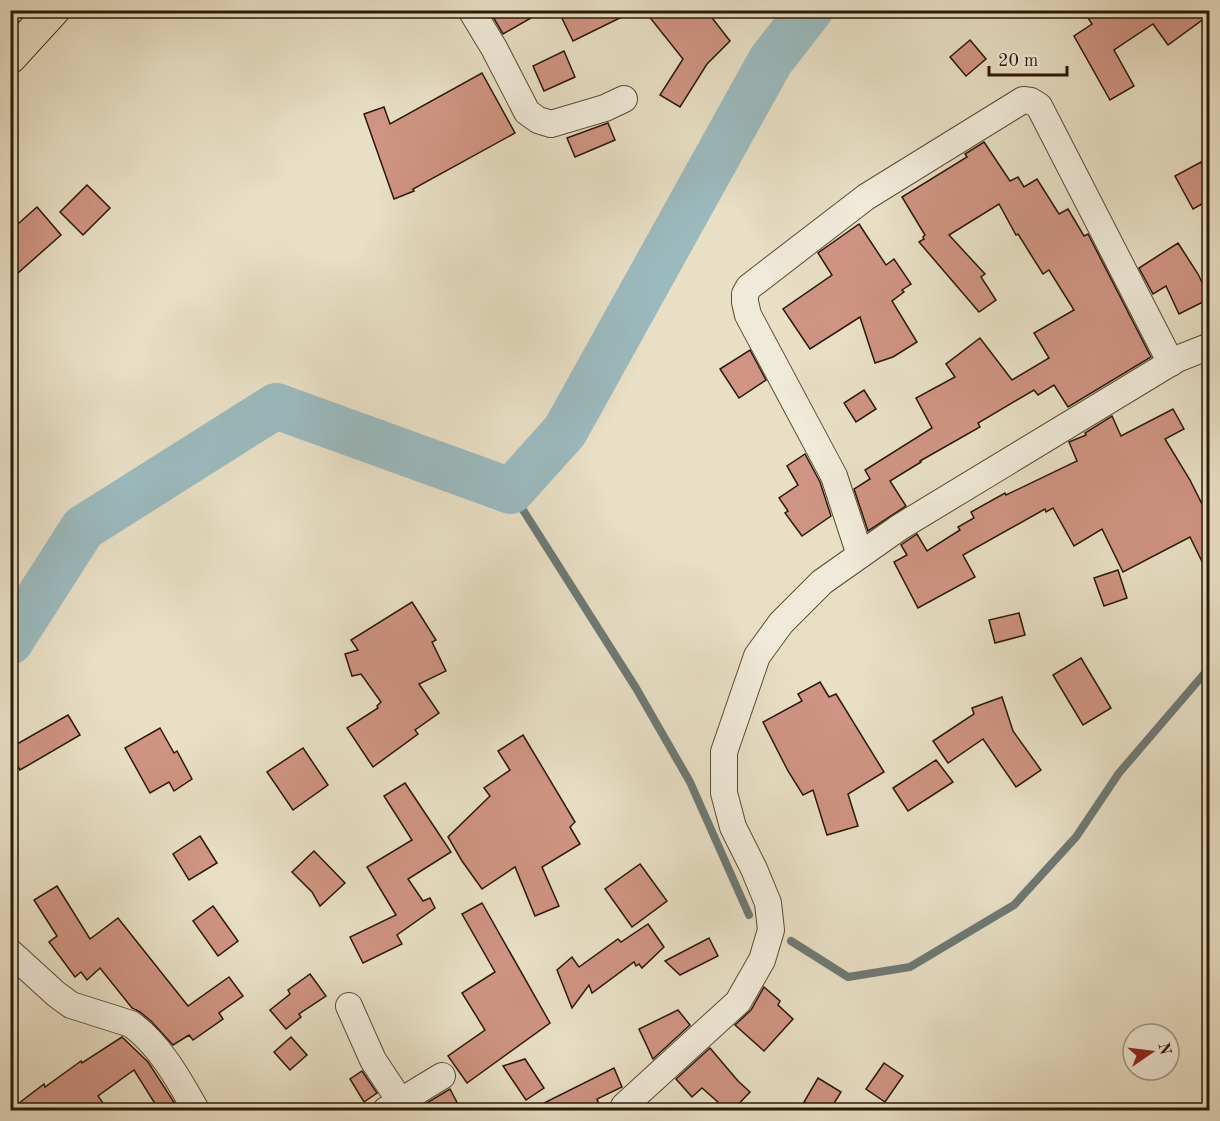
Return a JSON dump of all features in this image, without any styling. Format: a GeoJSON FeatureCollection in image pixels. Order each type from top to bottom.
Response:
{"type":"FeatureCollection","features":[{"type":"Feature","properties":{"kind":"highway"},"geometry":{"type":"LineString","coordinates":[[10,57],[53,10]]}},
{"type":"Feature","properties":{"kind":"street"},"geometry":{"type":"LineString","coordinates":[[471,10],[494,48],[527,112],[538,120],[551,124],[605,108],[624,99]]}},
{"type":"Feature","properties":{"kind":"street"},"geometry":{"type":"LineString","coordinates":[[860,555],[834,476],[748,315],[745,294],[749,287],[866,197],[1023,100],[1031,101],[1039,106],[1171,363]]}},
{"type":"Feature","properties":{"kind":"street"},"geometry":{"type":"LineString","coordinates":[[622,1110],[738,1002],[762,960],[771,930],[768,903],[733,827],[723,793],[724,752],[757,656],[781,623],[822,582],[900,527],[1171,363],[1209,346]]}},
{"type":"Feature","properties":{"kind":"street"},"geometry":{"type":"LineString","coordinates":[[10,952],[71,1005],[131,1024],[138,1029],[168,1064],[196,1110]]}},
{"type":"Feature","properties":{"kind":"street"},"geometry":{"type":"LineString","coordinates":[[349,1006],[372,1060],[397,1107],[442,1076]]}},
{"type":"Feature","properties":{"kind":"building"},"geometry":{"type":"Polygon","coordinates":[[[489,10],[545,10],[503,34],[489,10]]]}},
{"type":"Feature","properties":{"kind":"building"},"geometry":{"type":"Polygon","coordinates":[[[558,10],[636,10],[573,41],[558,10]]]}},
{"type":"Feature","properties":{"kind":"building"},"geometry":{"type":"Polygon","coordinates":[[[644,10],[706,10],[730,41],[707,64],[680,107],[660,95],[683,59],[644,10]]]}},
{"type":"Feature","properties":{"kind":"building"},"geometry":{"type":"Polygon","coordinates":[[[1083,10],[1209,10],[1209,15],[1168,45],[1153,24],[1114,50],[1134,86],[1110,100],[1074,36],[1092,24],[1083,10]]]}},
{"type":"Feature","properties":{"kind":"building"},"geometry":{"type":"Polygon","coordinates":[[[970,40],[986,59],[966,76],[950,57],[970,40]]]}},
{"type":"Feature","properties":{"kind":"building"},"geometry":{"type":"Polygon","coordinates":[[[564,51],[575,77],[544,91],[533,66],[564,51]]]}},
{"type":"Feature","properties":{"kind":"building"},"geometry":{"type":"Polygon","coordinates":[[[482,73],[515,133],[413,189],[414,191],[394,199],[364,114],[384,107],[390,124],[482,73]]]}},
{"type":"Feature","properties":{"kind":"building"},"geometry":{"type":"Polygon","coordinates":[[[608,123],[615,140],[575,157],[567,138],[608,123]]]}},
{"type":"Feature","properties":{"kind":"building"},"geometry":{"type":"Polygon","coordinates":[[[984,142],[1010,181],[1018,177],[1024,187],[1037,179],[1059,214],[1068,209],[1084,236],[1088,234],[1151,357],[1068,407],[1054,385],[1038,395],[1034,390],[978,423],[980,427],[890,481],[906,506],[868,531],[854,489],[870,479],[865,470],[932,428],[916,398],[955,377],[946,364],[980,338],[1012,380],[1049,358],[1034,333],[1074,310],[1049,270],[1043,274],[1018,234],[1016,235],[999,204],[949,235],[985,274],[981,277],[996,300],[979,312],[919,242],[924,239],[925,235],[902,197],[967,157],[965,154],[984,142]]]}},
{"type":"Feature","properties":{"kind":"building"},"geometry":{"type":"Polygon","coordinates":[[[1201,162],[1209,179],[1209,200],[1193,209],[1175,176],[1201,162]]]}},
{"type":"Feature","properties":{"kind":"building"},"geometry":{"type":"Polygon","coordinates":[[[87,185],[110,208],[83,235],[60,212],[87,185]]]}},
{"type":"Feature","properties":{"kind":"building"},"geometry":{"type":"Polygon","coordinates":[[[37,207],[61,235],[10,280],[10,231],[37,207]]]}},
{"type":"Feature","properties":{"kind":"building"},"geometry":{"type":"Polygon","coordinates":[[[859,224],[886,265],[894,259],[911,284],[892,301],[917,342],[893,357],[875,363],[860,317],[810,349],[783,309],[832,275],[818,253],[859,224]]]}},
{"type":"Feature","properties":{"kind":"building"},"geometry":{"type":"Polygon","coordinates":[[[1178,243],[1198,274],[1209,297],[1179,314],[1166,286],[1153,294],[1139,268],[1178,243]]]}},
{"type":"Feature","properties":{"kind":"building"},"geometry":{"type":"Polygon","coordinates":[[[750,350],[766,380],[739,398],[720,369],[750,350]]]}},
{"type":"Feature","properties":{"kind":"building"},"geometry":{"type":"Polygon","coordinates":[[[864,390],[876,409],[856,422],[844,403],[864,390]]]}},
{"type":"Feature","properties":{"kind":"building"},"geometry":{"type":"Polygon","coordinates":[[[1173,409],[1184,429],[1165,439],[1190,480],[1209,518],[1209,576],[1190,537],[1123,572],[1102,529],[1074,546],[1053,508],[1046,512],[1045,509],[963,555],[975,577],[918,608],[894,562],[907,555],[901,545],[917,534],[927,551],[960,530],[958,527],[974,518],[971,512],[1005,493],[1006,495],[1077,461],[1069,442],[1086,435],[1085,433],[1112,416],[1121,436],[1173,409]]]}},
{"type":"Feature","properties":{"kind":"building"},"geometry":{"type":"Polygon","coordinates":[[[805,454],[820,482],[831,516],[802,536],[785,513],[788,511],[779,498],[798,485],[787,466],[805,454]]]}},
{"type":"Feature","properties":{"kind":"building"},"geometry":{"type":"Polygon","coordinates":[[[1118,570],[1127,598],[1104,606],[1094,578],[1118,570]]]}},
{"type":"Feature","properties":{"kind":"building"},"geometry":{"type":"Polygon","coordinates":[[[412,602],[436,640],[432,642],[446,671],[419,684],[439,713],[415,730],[418,734],[373,767],[347,728],[378,708],[381,702],[361,674],[352,676],[345,654],[358,650],[351,640],[412,602]]]}},
{"type":"Feature","properties":{"kind":"building"},"geometry":{"type":"Polygon","coordinates":[[[1019,613],[1025,635],[995,643],[989,620],[1019,613]]]}},
{"type":"Feature","properties":{"kind":"building"},"geometry":{"type":"Polygon","coordinates":[[[1081,658],[1111,708],[1083,725],[1053,675],[1081,658]]]}},
{"type":"Feature","properties":{"kind":"building"},"geometry":{"type":"Polygon","coordinates":[[[820,682],[829,697],[836,694],[884,772],[848,794],[858,826],[827,835],[813,790],[803,795],[763,722],[802,701],[798,694],[820,682]]]}},
{"type":"Feature","properties":{"kind":"building"},"geometry":{"type":"Polygon","coordinates":[[[1002,697],[1013,731],[1041,770],[1016,787],[983,739],[948,763],[933,741],[974,714],[972,708],[1002,697]]]}},
{"type":"Feature","properties":{"kind":"building"},"geometry":{"type":"Polygon","coordinates":[[[68,715],[80,735],[20,770],[10,753],[10,748],[68,715]]]}},
{"type":"Feature","properties":{"kind":"building"},"geometry":{"type":"Polygon","coordinates":[[[160,728],[174,753],[177,751],[192,779],[174,791],[169,782],[150,793],[125,748],[160,728]]]}},
{"type":"Feature","properties":{"kind":"building"},"geometry":{"type":"Polygon","coordinates":[[[523,735],[575,822],[570,827],[580,844],[542,867],[559,906],[535,916],[515,867],[482,889],[448,837],[490,796],[484,788],[510,770],[498,751],[523,735]]]}},
{"type":"Feature","properties":{"kind":"building"},"geometry":{"type":"Polygon","coordinates":[[[303,748],[328,785],[293,810],[267,772],[303,748]]]}},
{"type":"Feature","properties":{"kind":"building"},"geometry":{"type":"Polygon","coordinates":[[[936,760],[953,782],[908,811],[893,788],[936,760]]]}},
{"type":"Feature","properties":{"kind":"building"},"geometry":{"type":"Polygon","coordinates":[[[405,783],[451,852],[408,879],[423,901],[430,898],[435,908],[397,935],[402,944],[363,963],[350,937],[396,915],[367,867],[412,840],[384,796],[405,783]]]}},
{"type":"Feature","properties":{"kind":"building"},"geometry":{"type":"Polygon","coordinates":[[[200,836],[217,863],[189,880],[173,854],[200,836]]]}},
{"type":"Feature","properties":{"kind":"building"},"geometry":{"type":"Polygon","coordinates":[[[314,851],[345,883],[320,906],[312,892],[292,872],[314,851]]]}},
{"type":"Feature","properties":{"kind":"building"},"geometry":{"type":"Polygon","coordinates":[[[640,864],[667,901],[632,927],[605,889],[640,864]]]}},
{"type":"Feature","properties":{"kind":"building"},"geometry":{"type":"Polygon","coordinates":[[[57,886],[90,939],[118,918],[188,1006],[229,977],[243,996],[219,1013],[223,1019],[193,1040],[189,1035],[173,1045],[151,1021],[132,1008],[100,968],[87,980],[81,972],[75,977],[49,942],[57,936],[34,900],[57,886]]]}},
{"type":"Feature","properties":{"kind":"building"},"geometry":{"type":"Polygon","coordinates":[[[482,903],[550,1023],[467,1083],[448,1056],[485,1030],[462,993],[495,972],[462,914],[482,903]]]}},
{"type":"Feature","properties":{"kind":"building"},"geometry":{"type":"Polygon","coordinates":[[[213,906],[238,941],[218,956],[193,921],[213,906]]]}},
{"type":"Feature","properties":{"kind":"building"},"geometry":{"type":"Polygon","coordinates":[[[648,924],[664,947],[642,968],[639,964],[636,966],[634,962],[592,993],[589,985],[572,1008],[557,970],[572,957],[579,967],[618,939],[621,942],[648,924]]]}},
{"type":"Feature","properties":{"kind":"building"},"geometry":{"type":"Polygon","coordinates":[[[709,938],[718,956],[680,975],[665,961],[709,938]]]}},
{"type":"Feature","properties":{"kind":"building"},"geometry":{"type":"Polygon","coordinates":[[[310,974],[326,996],[299,1014],[301,1017],[286,1029],[270,1010],[290,994],[288,990],[310,974]]]}},
{"type":"Feature","properties":{"kind":"building"},"geometry":{"type":"Polygon","coordinates":[[[764,987],[780,1001],[778,1005],[793,1019],[764,1051],[735,1025],[751,1010],[764,987]]]}},
{"type":"Feature","properties":{"kind":"building"},"geometry":{"type":"Polygon","coordinates":[[[678,1010],[690,1025],[653,1059],[639,1029],[678,1010]]]}},
{"type":"Feature","properties":{"kind":"building"},"geometry":{"type":"Polygon","coordinates":[[[122,1037],[148,1062],[179,1110],[159,1110],[134,1070],[98,1096],[108,1110],[10,1110],[44,1084],[45,1087],[81,1061],[82,1063],[122,1037]]]}},
{"type":"Feature","properties":{"kind":"building"},"geometry":{"type":"Polygon","coordinates":[[[291,1037],[307,1055],[290,1070],[274,1052],[291,1037]]]}},
{"type":"Feature","properties":{"kind":"building"},"geometry":{"type":"Polygon","coordinates":[[[710,1048],[750,1092],[733,1110],[727,1110],[702,1088],[692,1097],[676,1079],[710,1048]]]}},
{"type":"Feature","properties":{"kind":"building"},"geometry":{"type":"Polygon","coordinates":[[[525,1059],[544,1088],[526,1100],[503,1066],[525,1059]]]}},
{"type":"Feature","properties":{"kind":"building"},"geometry":{"type":"Polygon","coordinates":[[[884,1063],[903,1076],[885,1102],[866,1089],[884,1063]]]}},
{"type":"Feature","properties":{"kind":"building"},"geometry":{"type":"Polygon","coordinates":[[[614,1068],[622,1087],[597,1099],[599,1104],[586,1110],[541,1110],[538,1106],[614,1068]]]}},
{"type":"Feature","properties":{"kind":"building"},"geometry":{"type":"Polygon","coordinates":[[[362,1071],[377,1093],[364,1102],[350,1079],[362,1071]]]}},
{"type":"Feature","properties":{"kind":"building"},"geometry":{"type":"Polygon","coordinates":[[[818,1078],[841,1092],[830,1110],[817,1110],[804,1102],[818,1078]]]}},
{"type":"Feature","properties":{"kind":"building"},"geometry":{"type":"Polygon","coordinates":[[[450,1089],[461,1110],[421,1110],[420,1107],[450,1089]]]}},
{"type":"Feature","properties":{"kind":"waterway"},"geometry":{"type":"LineString","coordinates":[[10,642],[83,528],[276,406],[511,491],[565,431],[771,60],[810,10]]}},
{"type":"Feature","properties":{"kind":"waterway"},"geometry":{"type":"LineString","coordinates":[[511,491],[636,688],[690,782],[749,915]]}},
{"type":"Feature","properties":{"kind":"waterway"},"geometry":{"type":"LineString","coordinates":[[791,941],[848,977],[910,967],[1014,905],[1076,837],[1119,773],[1210,667]]}}]}
